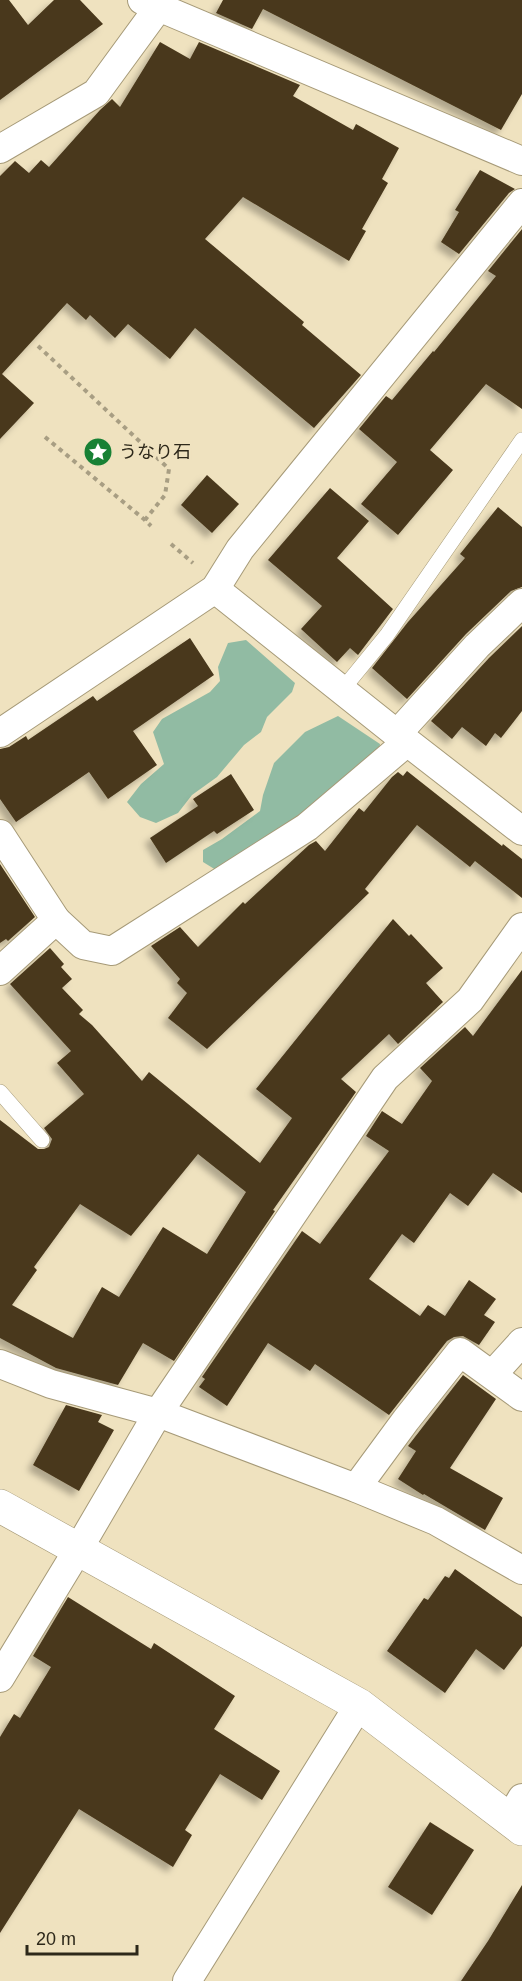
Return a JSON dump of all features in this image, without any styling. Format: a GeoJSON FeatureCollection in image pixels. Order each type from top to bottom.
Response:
{"type":"FeatureCollection","features":[{"type":"Feature","properties":{"kind":"street"},"geometry":{"type":"LineString","coordinates":[[0,148],[96,93],[155,2],[522,160]]}},
{"type":"Feature","properties":{"kind":"street"},"geometry":{"type":"LineString","coordinates":[[0,733],[215,589],[240,549],[522,204]]}},
{"type":"Feature","properties":{"kind":"street"},"geometry":{"type":"LineString","coordinates":[[215,589],[522,831]]}},
{"type":"Feature","properties":{"kind":"street"},"geometry":{"type":"LineString","coordinates":[[0,834],[56,920],[83,945],[112,951],[308,827],[402,738],[477,646],[522,603]]}},
{"type":"Feature","properties":{"kind":"street"},"geometry":{"type":"LineString","coordinates":[[0,971],[56,920]]}},
{"type":"Feature","properties":{"kind":"street"},"geometry":{"type":"LineString","coordinates":[[0,1678],[158,1413],[385,1078],[470,1000],[522,927]]}},
{"type":"Feature","properties":{"kind":"street"},"geometry":{"type":"LineString","coordinates":[[493,1374],[522,1342]]}},
{"type":"Feature","properties":{"kind":"street"},"geometry":{"type":"LineString","coordinates":[[356,1488],[460,1352],[522,1397]]}},
{"type":"Feature","properties":{"kind":"street"},"geometry":{"type":"LineString","coordinates":[[0,1364],[51,1384],[158,1413],[356,1488],[436,1521],[522,1570]]}},
{"type":"Feature","properties":{"kind":"street"},"geometry":{"type":"LineString","coordinates":[[0,1506],[359,1705],[518,1816]]}},
{"type":"Feature","properties":{"kind":"street"},"geometry":{"type":"LineString","coordinates":[[187,1981],[359,1705]]}},
{"type":"Feature","properties":{"kind":"lane"},"geometry":{"type":"LineString","coordinates":[[342,690],[387,635],[522,440]]}},
{"type":"Feature","properties":{"kind":"lane"},"geometry":{"type":"LineString","coordinates":[[0,1092],[42,1140]]}},
{"type":"Feature","properties":{"kind":"path"},"geometry":{"type":"LineString","coordinates":[[38,346],[169,469],[165,495],[145,520]]}},
{"type":"Feature","properties":{"kind":"path"},"geometry":{"type":"LineString","coordinates":[[45,437],[151,526]]}},
{"type":"Feature","properties":{"kind":"green space"},"geometry":{"type":"Polygon","coordinates":[[[246,640],[295,683],[292,692],[267,717],[261,732],[244,745],[217,777],[192,795],[178,813],[156,823],[140,817],[127,802],[141,784],[164,764],[153,732],[162,719],[210,692],[220,681],[218,667],[228,643],[246,640]]]}},
{"type":"Feature","properties":{"kind":"green space"},"geometry":{"type":"Polygon","coordinates":[[[338,716],[380,744],[379,751],[298,821],[216,870],[203,862],[203,850],[260,811],[274,763],[305,732],[338,716]]]}},
{"type":"Feature","properties":{"kind":"building"},"geometry":{"type":"Polygon","coordinates":[[[0,0],[9,0],[28,25],[54,0],[80,0],[103,24],[0,100],[0,0]]]}},
{"type":"Feature","properties":{"kind":"building"},"geometry":{"type":"Polygon","coordinates":[[[223,0],[522,0],[522,94],[501,130],[263,9],[252,29],[216,13],[223,0]]]}},
{"type":"Feature","properties":{"kind":"building"},"geometry":{"type":"Polygon","coordinates":[[[160,42],[190,59],[199,42],[300,85],[293,96],[353,130],[356,124],[399,148],[382,179],[388,183],[362,229],[366,231],[349,261],[243,197],[205,239],[304,322],[302,325],[361,375],[314,428],[195,328],[170,359],[128,324],[115,338],[90,315],[86,320],[67,303],[2,374],[34,403],[0,439],[0,176],[15,161],[29,173],[41,160],[49,167],[112,99],[120,107],[160,42]]]}},
{"type":"Feature","properties":{"kind":"building"},"geometry":{"type":"Polygon","coordinates":[[[480,170],[515,189],[509,193],[459,254],[441,242],[459,212],[455,210],[480,170]]]}},
{"type":"Feature","properties":{"kind":"building"},"geometry":{"type":"Polygon","coordinates":[[[522,229],[522,409],[486,384],[430,450],[453,470],[398,535],[361,504],[397,462],[359,429],[386,396],[392,400],[496,276],[488,271],[522,229]]]}},
{"type":"Feature","properties":{"kind":"building"},"geometry":{"type":"Polygon","coordinates":[[[207,475],[239,504],[212,533],[181,505],[207,475]]]}},
{"type":"Feature","properties":{"kind":"building"},"geometry":{"type":"Polygon","coordinates":[[[330,488],[369,521],[337,558],[393,609],[358,655],[350,648],[337,662],[301,629],[322,606],[268,560],[330,488]]]}},
{"type":"Feature","properties":{"kind":"building"},"geometry":{"type":"Polygon","coordinates":[[[498,507],[522,527],[522,587],[511,591],[466,634],[407,699],[372,668],[408,622],[465,558],[460,554],[498,507]]]}},
{"type":"Feature","properties":{"kind":"building"},"geometry":{"type":"Polygon","coordinates":[[[522,626],[522,711],[501,738],[495,733],[486,746],[462,727],[452,739],[431,721],[522,626]]]}},
{"type":"Feature","properties":{"kind":"building"},"geometry":{"type":"Polygon","coordinates":[[[190,638],[214,675],[133,731],[157,765],[108,799],[89,772],[16,822],[0,799],[0,749],[9,747],[26,736],[28,740],[93,696],[97,701],[190,638]]]}},
{"type":"Feature","properties":{"kind":"building"},"geometry":{"type":"Polygon","coordinates":[[[407,771],[502,846],[503,844],[522,859],[522,898],[475,861],[470,867],[417,825],[365,889],[369,893],[207,1049],[168,1018],[187,993],[177,983],[180,979],[151,946],[180,927],[198,947],[243,902],[245,904],[309,845],[316,841],[325,851],[359,808],[364,812],[392,777],[398,772],[403,776],[407,771]]]}},
{"type":"Feature","properties":{"kind":"building"},"geometry":{"type":"Polygon","coordinates":[[[231,774],[254,810],[217,834],[214,831],[166,863],[150,838],[198,806],[193,799],[231,774]]]}},
{"type":"Feature","properties":{"kind":"building"},"geometry":{"type":"Polygon","coordinates":[[[0,864],[35,917],[8,941],[6,939],[0,943],[0,864]]]}},
{"type":"Feature","properties":{"kind":"building"},"geometry":{"type":"Polygon","coordinates":[[[393,919],[409,936],[411,934],[443,968],[426,983],[443,1002],[398,1044],[389,1034],[341,1079],[356,1092],[273,1210],[275,1211],[174,1361],[143,1343],[118,1385],[56,1368],[0,1338],[0,1120],[38,1149],[44,1149],[49,1147],[52,1139],[44,1128],[84,1094],[57,1063],[71,1051],[10,984],[50,948],[64,964],[61,967],[72,979],[62,988],[83,1010],[79,1014],[92,1025],[142,1081],[149,1072],[260,1163],[292,1118],[256,1089],[393,919]],[[198,1154],[131,1236],[80,1204],[34,1267],[37,1270],[12,1305],[73,1338],[102,1287],[119,1297],[163,1227],[207,1254],[246,1192],[198,1154]]]}},
{"type":"Feature","properties":{"kind":"building"},"geometry":{"type":"Polygon","coordinates":[[[522,970],[522,1193],[493,1173],[468,1206],[450,1193],[414,1243],[402,1234],[369,1279],[420,1316],[428,1305],[445,1316],[469,1280],[496,1299],[484,1315],[495,1322],[479,1345],[463,1336],[447,1341],[389,1415],[315,1364],[310,1371],[268,1343],[227,1406],[199,1387],[205,1379],[202,1377],[302,1231],[320,1244],[389,1151],[366,1136],[382,1111],[402,1124],[432,1081],[420,1068],[465,1027],[473,1036],[522,970]]]}},
{"type":"Feature","properties":{"kind":"building"},"geometry":{"type":"Polygon","coordinates":[[[463,1375],[496,1399],[450,1468],[503,1498],[485,1530],[398,1479],[416,1451],[408,1446],[463,1375]]]}},
{"type":"Feature","properties":{"kind":"building"},"geometry":{"type":"Polygon","coordinates":[[[66,1405],[102,1415],[98,1422],[114,1430],[79,1491],[33,1465],[66,1405]]]}},
{"type":"Feature","properties":{"kind":"building"},"geometry":{"type":"Polygon","coordinates":[[[455,1569],[522,1617],[522,1646],[504,1670],[476,1649],[445,1693],[387,1651],[424,1598],[428,1600],[445,1576],[449,1578],[455,1569]]]}},
{"type":"Feature","properties":{"kind":"building"},"geometry":{"type":"Polygon","coordinates":[[[68,1597],[151,1649],[154,1643],[235,1696],[214,1729],[280,1771],[262,1800],[220,1774],[185,1830],[192,1835],[173,1867],[79,1809],[0,1933],[0,1737],[14,1714],[20,1718],[51,1667],[33,1656],[68,1597]]]}},
{"type":"Feature","properties":{"kind":"building"},"geometry":{"type":"Polygon","coordinates":[[[430,1822],[474,1850],[432,1915],[388,1887],[430,1822]]]}},
{"type":"Feature","properties":{"kind":"building"},"geometry":{"type":"Polygon","coordinates":[[[522,1885],[522,1981],[461,1981],[488,1941],[522,1885]]]}},
{"type":"Feature","properties":{"kind":"place","name":"うなり石"},"geometry":{"type":"Point","coordinates":[98,452]}}]}
